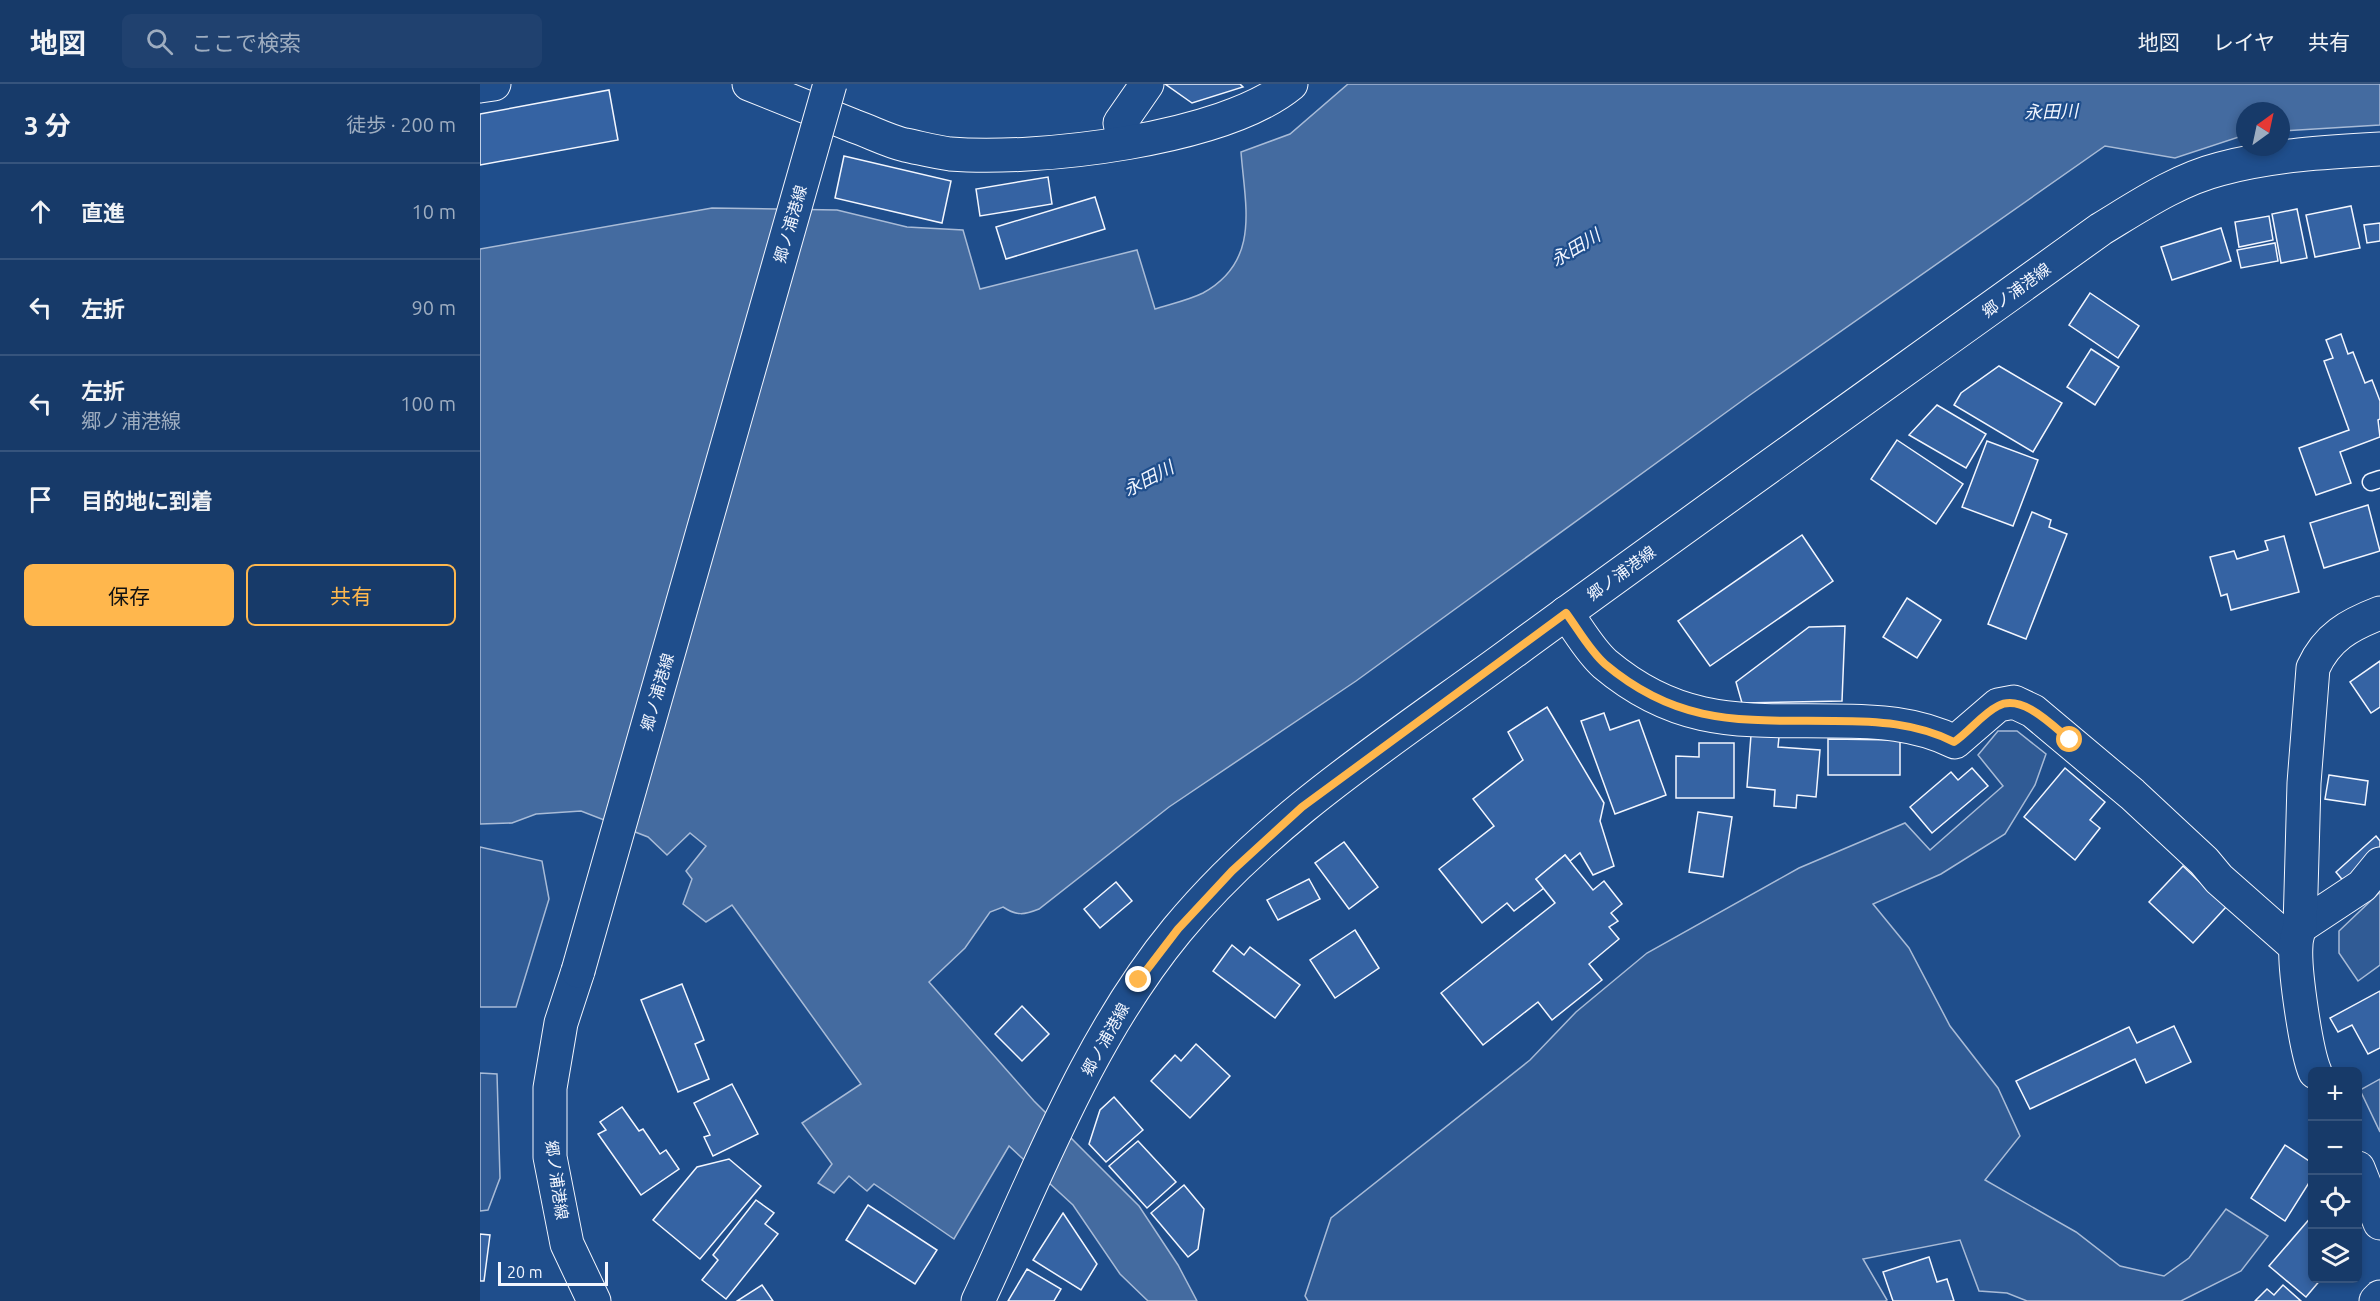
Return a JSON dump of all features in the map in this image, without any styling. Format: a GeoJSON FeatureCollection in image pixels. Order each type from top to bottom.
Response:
{"type":"FeatureCollection","features":[{"type":"Feature","properties":{"kind":"main road"},"geometry":{"type":"LineString","coordinates":[[480,86],[494,84]]}},
{"type":"Feature","properties":{"kind":"main road"},"geometry":{"type":"LineString","coordinates":[[749,84],[902,144],[948,153],[990,154],[1072,150],[1195,129],[1244,113],[1278,95],[1291,84]]}},
{"type":"Feature","properties":{"kind":"main road","name":"郷ノ浦港線"},"geometry":{"type":"LineString","coordinates":[[594,1301],[567,1244],[550,1157],[550,1088],[561,1023],[578,971],[830,84]]}},
{"type":"Feature","properties":{"kind":"main road"},"geometry":{"type":"LineString","coordinates":[[1124,142],[1120,123],[1147,84]]}},
{"type":"Feature","properties":{"kind":"main road","name":"郷ノ浦港線"},"geometry":{"type":"LineString","coordinates":[[978,1301],[1105,1033],[1139,980],[1178,929],[1232,871],[1302,807],[1566,613],[2102,229],[2167,190],[2219,169],[2289,155],[2380,149]]}},
{"type":"Feature","properties":{"kind":"main road"},"geometry":{"type":"LineString","coordinates":[[1566,613],[1604,663],[1659,700],[1689,712],[1747,720],[1852,721],[1907,725],[1933,731],[1954,742],[1998,705],[2014,702],[2033,711],[2123,786],[2204,861],[2219,879],[2298,936]]}},
{"type":"Feature","properties":{"kind":"main road"},"geometry":{"type":"LineString","coordinates":[[2313,1067],[2302,1007],[2298,936],[2304,783],[2313,668],[2320,652],[2330,640],[2349,625],[2380,613]]}},
{"type":"Feature","properties":{"kind":"main road"},"geometry":{"type":"LineString","coordinates":[[2298,936],[2362,886],[2380,864]]}},
{"type":"Feature","properties":{"kind":"main road"},"geometry":{"type":"LineString","coordinates":[[2361,1175],[2378,1214]]}},
{"type":"Feature","properties":{"kind":"main road"},"geometry":{"type":"LineString","coordinates":[[2376,1301],[2380,1298]]}},
{"type":"Feature","properties":{"kind":"shaded area"},"geometry":{"type":"Polygon","coordinates":[[[1998,731],[2017,731],[2046,754],[2035,785],[2005,834],[1941,874],[1873,904],[1909,948],[1950,1026],[1998,1088],[2020,1136],[1985,1180],[2076,1232],[2120,1266],[2164,1276],[2189,1258],[2226,1209],[2268,1236],[2241,1271],[2181,1301],[2027,1301],[2007,1293],[1979,1291],[1960,1240],[1863,1259],[1887,1300],[1885,1301],[1308,1301],[1305,1296],[1331,1218],[1530,1060],[1576,1012],[1647,953],[1799,868],[1905,823],[1930,850],[2003,786],[1978,755],[1998,731]]]}},
{"type":"Feature","properties":{"kind":"shaded area"},"geometry":{"type":"Polygon","coordinates":[[[480,847],[542,861],[549,899],[516,1007],[480,1007],[480,847]]]}},
{"type":"Feature","properties":{"kind":"shaded area"},"geometry":{"type":"Polygon","coordinates":[[[2380,892],[2380,965],[2358,981],[2339,953],[2339,931],[2380,892]]]}},
{"type":"Feature","properties":{"kind":"shaded area"},"geometry":{"type":"Polygon","coordinates":[[[480,1073],[497,1074],[500,1178],[488,1210],[480,1211],[480,1073]]]}},
{"type":"Feature","properties":{"kind":"shaded area"},"geometry":{"type":"Polygon","coordinates":[[[2380,1079],[2380,1132],[2362,1094],[2362,1089],[2380,1079]]]}},
{"type":"Feature","properties":{"kind":"water","name":"永田川"},"geometry":{"type":"Polygon","coordinates":[[[1348,84],[2380,84],[2380,125],[2290,130],[2290,102],[2236,102],[2236,138],[2175,158],[2105,146],[1750,395],[1356,681],[1169,807],[1039,909],[1021,914],[1003,907],[990,912],[965,948],[929,982],[1034,1101],[1139,1206],[1178,1265],[1197,1301],[1148,1301],[1120,1274],[1073,1205],[1009,1146],[954,1239],[874,1184],[867,1191],[849,1176],[834,1193],[818,1183],[832,1164],[802,1123],[861,1084],[732,905],[706,922],[683,904],[692,879],[686,871],[706,846],[690,833],[667,855],[648,837],[581,811],[536,814],[512,823],[480,824],[480,249],[712,208],[837,210],[907,227],[963,230],[980,289],[1137,250],[1155,309],[1203,293],[1221,280],[1234,265],[1242,249],[1245,231],[1245,192],[1241,152],[1290,134],[1348,84]]]}},
{"type":"Feature","properties":{"kind":"building"},"geometry":{"type":"Polygon","coordinates":[[[1165,84],[1240,84],[1243,87],[1192,103],[1165,84]]]}},
{"type":"Feature","properties":{"kind":"building"},"geometry":{"type":"Polygon","coordinates":[[[609,90],[618,140],[480,165],[480,114],[609,90]]]}},
{"type":"Feature","properties":{"kind":"building"},"geometry":{"type":"Polygon","coordinates":[[[844,156],[951,181],[942,223],[835,198],[844,156]]]}},
{"type":"Feature","properties":{"kind":"building"},"geometry":{"type":"Polygon","coordinates":[[[1048,177],[1052,204],[980,216],[976,189],[1048,177]]]}},
{"type":"Feature","properties":{"kind":"building"},"geometry":{"type":"Polygon","coordinates":[[[1095,197],[1105,229],[1006,259],[996,227],[1095,197]]]}},
{"type":"Feature","properties":{"kind":"building"},"geometry":{"type":"Polygon","coordinates":[[[2351,206],[2360,248],[2315,257],[2306,215],[2351,206]]]}},
{"type":"Feature","properties":{"kind":"building"},"geometry":{"type":"Polygon","coordinates":[[[2297,209],[2307,258],[2281,263],[2272,214],[2297,209]]]}},
{"type":"Feature","properties":{"kind":"building"},"geometry":{"type":"Polygon","coordinates":[[[2269,216],[2273,240],[2239,247],[2235,222],[2269,216]]]}},
{"type":"Feature","properties":{"kind":"building"},"geometry":{"type":"Polygon","coordinates":[[[2380,223],[2380,241],[2367,243],[2364,225],[2380,223]]]}},
{"type":"Feature","properties":{"kind":"building"},"geometry":{"type":"Polygon","coordinates":[[[2221,228],[2231,261],[2172,280],[2161,247],[2221,228]]]}},
{"type":"Feature","properties":{"kind":"building"},"geometry":{"type":"Polygon","coordinates":[[[2275,243],[2278,261],[2241,268],[2237,250],[2275,243]]]}},
{"type":"Feature","properties":{"kind":"building"},"geometry":{"type":"Polygon","coordinates":[[[2090,293],[2139,326],[2118,358],[2069,325],[2090,293]]]}},
{"type":"Feature","properties":{"kind":"building"},"geometry":{"type":"Polygon","coordinates":[[[2341,334],[2348,354],[2353,352],[2365,383],[2372,380],[2380,401],[2380,419],[2378,420],[2380,437],[2340,452],[2351,483],[2316,495],[2299,448],[2349,430],[2324,361],[2333,358],[2326,340],[2341,334]]]}},
{"type":"Feature","properties":{"kind":"building"},"geometry":{"type":"Polygon","coordinates":[[[2091,349],[2119,367],[2095,405],[2067,387],[2091,349]]]}},
{"type":"Feature","properties":{"kind":"building"},"geometry":{"type":"Polygon","coordinates":[[[1999,366],[2062,403],[2033,452],[1954,405],[1961,393],[1999,366]]]}},
{"type":"Feature","properties":{"kind":"building"},"geometry":{"type":"Polygon","coordinates":[[[1937,405],[1986,434],[1966,468],[1909,435],[1937,405]]]}},
{"type":"Feature","properties":{"kind":"building"},"geometry":{"type":"Polygon","coordinates":[[[1897,440],[1963,484],[1936,524],[1871,479],[1897,440]]]}},
{"type":"Feature","properties":{"kind":"building"},"geometry":{"type":"Polygon","coordinates":[[[1987,441],[2038,460],[2013,526],[1962,507],[1987,441]]]}},
{"type":"Feature","properties":{"kind":"building"},"geometry":{"type":"Polygon","coordinates":[[[2368,505],[2380,551],[2324,568],[2310,523],[2368,505]]]}},
{"type":"Feature","properties":{"kind":"building"},"geometry":{"type":"Polygon","coordinates":[[[2032,512],[2051,520],[2049,527],[2067,534],[2026,639],[1988,624],[2032,512]]]}},
{"type":"Feature","properties":{"kind":"building"},"geometry":{"type":"Polygon","coordinates":[[[1802,535],[1833,581],[1710,666],[1678,621],[1802,535]]]}},
{"type":"Feature","properties":{"kind":"building"},"geometry":{"type":"Polygon","coordinates":[[[2284,536],[2299,592],[2231,610],[2227,594],[2221,596],[2210,557],[2234,551],[2237,559],[2268,550],[2265,541],[2284,536]]]}},
{"type":"Feature","properties":{"kind":"building"},"geometry":{"type":"Polygon","coordinates":[[[1907,598],[1941,620],[1917,658],[1883,637],[1907,598]]]}},
{"type":"Feature","properties":{"kind":"building"},"geometry":{"type":"Polygon","coordinates":[[[1845,626],[1842,701],[1742,703],[1736,682],[1809,627],[1845,626]]]}},
{"type":"Feature","properties":{"kind":"building"},"geometry":{"type":"Polygon","coordinates":[[[2380,661],[2380,707],[2371,713],[2350,682],[2380,661]]]}},
{"type":"Feature","properties":{"kind":"building"},"geometry":{"type":"Polygon","coordinates":[[[1547,707],[1604,803],[1600,821],[1614,866],[1593,875],[1580,853],[1570,861],[1565,855],[1536,879],[1544,888],[1514,911],[1507,903],[1482,923],[1439,869],[1494,826],[1473,799],[1523,760],[1508,732],[1547,707]]]}},
{"type":"Feature","properties":{"kind":"building"},"geometry":{"type":"Polygon","coordinates":[[[1604,713],[1610,730],[1639,720],[1666,795],[1615,814],[1581,721],[1604,713]]]}},
{"type":"Feature","properties":{"kind":"building"},"geometry":{"type":"Polygon","coordinates":[[[1751,735],[1779,737],[1778,747],[1820,750],[1816,797],[1797,795],[1796,808],[1774,806],[1775,790],[1747,787],[1751,735]]]}},
{"type":"Feature","properties":{"kind":"building"},"geometry":{"type":"Polygon","coordinates":[[[1828,739],[1900,740],[1900,775],[1828,775],[1828,739]]]}},
{"type":"Feature","properties":{"kind":"building"},"geometry":{"type":"Polygon","coordinates":[[[1699,743],[1734,743],[1734,798],[1676,798],[1676,756],[1699,757],[1699,743]]]}},
{"type":"Feature","properties":{"kind":"building"},"geometry":{"type":"Polygon","coordinates":[[[1972,768],[1988,786],[1932,833],[1910,807],[1951,772],[1958,780],[1972,768]]]}},
{"type":"Feature","properties":{"kind":"building"},"geometry":{"type":"Polygon","coordinates":[[[2065,768],[2105,802],[2090,820],[2100,828],[2075,860],[2024,817],[2065,768]]]}},
{"type":"Feature","properties":{"kind":"building"},"geometry":{"type":"Polygon","coordinates":[[[2329,775],[2368,781],[2365,805],[2325,799],[2329,775]]]}},
{"type":"Feature","properties":{"kind":"building"},"geometry":{"type":"Polygon","coordinates":[[[1698,812],[1732,817],[1723,877],[1689,872],[1698,812]]]}},
{"type":"Feature","properties":{"kind":"building"},"geometry":{"type":"Polygon","coordinates":[[[2376,836],[2380,841],[2380,853],[2345,883],[2336,872],[2376,836]]]}},
{"type":"Feature","properties":{"kind":"building"},"geometry":{"type":"Polygon","coordinates":[[[1344,842],[1378,887],[1349,909],[1315,863],[1344,842]]]}},
{"type":"Feature","properties":{"kind":"building"},"geometry":{"type":"Polygon","coordinates":[[[1565,855],[1593,890],[1604,881],[1622,904],[1611,913],[1618,921],[1609,927],[1619,939],[1589,964],[1602,980],[1552,1020],[1538,1002],[1483,1045],[1441,993],[1555,903],[1536,879],[1565,855]]]}},
{"type":"Feature","properties":{"kind":"building"},"geometry":{"type":"Polygon","coordinates":[[[2183,866],[2226,907],[2193,943],[2149,902],[2183,866]]]}},
{"type":"Feature","properties":{"kind":"building"},"geometry":{"type":"Polygon","coordinates":[[[1309,879],[1320,899],[1278,920],[1267,900],[1309,879]]]}},
{"type":"Feature","properties":{"kind":"building"},"geometry":{"type":"Polygon","coordinates":[[[1116,882],[1132,901],[1100,928],[1084,909],[1116,882]]]}},
{"type":"Feature","properties":{"kind":"building"},"geometry":{"type":"Polygon","coordinates":[[[1355,930],[1379,968],[1335,998],[1310,960],[1355,930]]]}},
{"type":"Feature","properties":{"kind":"building"},"geometry":{"type":"Polygon","coordinates":[[[1232,945],[1244,955],[1250,947],[1300,985],[1275,1018],[1213,971],[1232,945]]]}},
{"type":"Feature","properties":{"kind":"building"},"geometry":{"type":"Polygon","coordinates":[[[682,984],[704,1040],[695,1044],[709,1079],[678,1092],[641,1000],[682,984]]]}},
{"type":"Feature","properties":{"kind":"building"},"geometry":{"type":"Polygon","coordinates":[[[2380,991],[2380,1048],[2368,1054],[2352,1025],[2338,1032],[2330,1018],[2380,991]]]}},
{"type":"Feature","properties":{"kind":"building"},"geometry":{"type":"Polygon","coordinates":[[[1022,1006],[1049,1034],[1022,1061],[995,1034],[1022,1006]]]}},
{"type":"Feature","properties":{"kind":"building"},"geometry":{"type":"Polygon","coordinates":[[[2174,1026],[2191,1062],[2146,1083],[2135,1059],[2030,1109],[2016,1081],[2129,1027],[2137,1043],[2174,1026]]]}},
{"type":"Feature","properties":{"kind":"building"},"geometry":{"type":"Polygon","coordinates":[[[1196,1044],[1230,1076],[1190,1118],[1151,1081],[1175,1055],[1181,1061],[1196,1044]]]}},
{"type":"Feature","properties":{"kind":"building"},"geometry":{"type":"Polygon","coordinates":[[[732,1084],[758,1134],[713,1156],[704,1137],[710,1135],[694,1103],[732,1084]]]}},
{"type":"Feature","properties":{"kind":"building"},"geometry":{"type":"Polygon","coordinates":[[[1114,1097],[1143,1130],[1106,1162],[1089,1144],[1100,1110],[1114,1097]]]}},
{"type":"Feature","properties":{"kind":"building"},"geometry":{"type":"Polygon","coordinates":[[[622,1107],[639,1131],[643,1129],[660,1154],[666,1150],[679,1169],[641,1195],[598,1134],[606,1130],[600,1122],[622,1107]]]}},
{"type":"Feature","properties":{"kind":"building"},"geometry":{"type":"Polygon","coordinates":[[[1138,1141],[1176,1182],[1147,1208],[1109,1166],[1138,1141]]]}},
{"type":"Feature","properties":{"kind":"building"},"geometry":{"type":"Polygon","coordinates":[[[2285,1145],[2308,1160],[2308,1184],[2285,1221],[2251,1198],[2285,1145]]]}},
{"type":"Feature","properties":{"kind":"building"},"geometry":{"type":"Polygon","coordinates":[[[729,1159],[761,1186],[700,1259],[653,1220],[697,1167],[729,1159]]]}},
{"type":"Feature","properties":{"kind":"building"},"geometry":{"type":"Polygon","coordinates":[[[1184,1185],[1204,1209],[1198,1249],[1188,1257],[1151,1213],[1184,1185]]]}},
{"type":"Feature","properties":{"kind":"building"},"geometry":{"type":"Polygon","coordinates":[[[756,1200],[774,1213],[765,1224],[778,1234],[726,1299],[702,1280],[718,1260],[713,1255],[756,1200]]]}},
{"type":"Feature","properties":{"kind":"building"},"geometry":{"type":"Polygon","coordinates":[[[868,1205],[937,1250],[915,1284],[846,1240],[868,1205]]]}},
{"type":"Feature","properties":{"kind":"building"},"geometry":{"type":"Polygon","coordinates":[[[1063,1213],[1097,1264],[1081,1290],[1033,1260],[1063,1213]]]}},
{"type":"Feature","properties":{"kind":"building"},"geometry":{"type":"Polygon","coordinates":[[[2308,1221],[2308,1283],[2318,1283],[2306,1297],[2269,1266],[2308,1221]]]}},
{"type":"Feature","properties":{"kind":"building"},"geometry":{"type":"Polygon","coordinates":[[[480,1234],[490,1235],[484,1281],[480,1281],[480,1234]]]}},
{"type":"Feature","properties":{"kind":"building"},"geometry":{"type":"Polygon","coordinates":[[[1929,1257],[1937,1282],[1947,1279],[1954,1301],[1893,1301],[1883,1272],[1929,1257]]]}},
{"type":"Feature","properties":{"kind":"building"},"geometry":{"type":"Polygon","coordinates":[[[1027,1269],[1061,1289],[1054,1301],[1008,1301],[1027,1269]]]}},
{"type":"Feature","properties":{"kind":"building"},"geometry":{"type":"Polygon","coordinates":[[[762,1285],[773,1301],[737,1301],[762,1285]]]}},
{"type":"Feature","properties":{"kind":"building"},"geometry":{"type":"Polygon","coordinates":[[[2283,1285],[2301,1301],[2255,1301],[2267,1289],[2274,1295],[2283,1285]]]}},
{"type":"Feature","properties":{"kind":"route"},"geometry":{"type":"LineString","coordinates":[[1139,980],[1178,929],[1232,871],[1302,807],[1566,613],[1604,663],[1659,700],[1689,712],[1747,720],[1852,721],[1907,725],[1933,731],[1954,742],[1964,736],[1998,705],[2014,702],[2033,711],[2070,740]]}}]}
